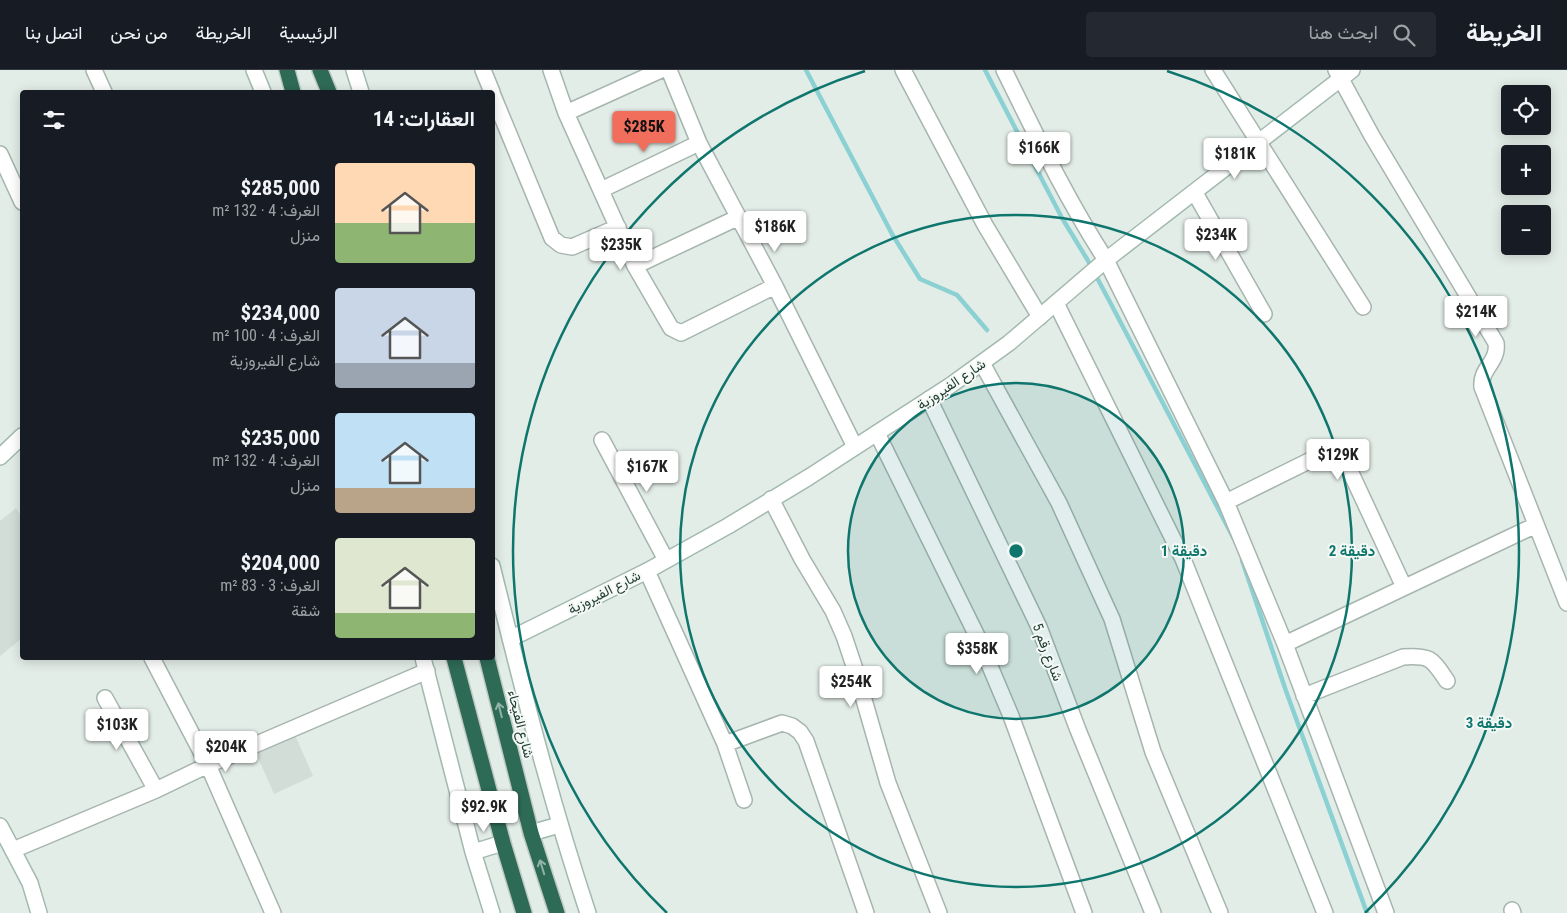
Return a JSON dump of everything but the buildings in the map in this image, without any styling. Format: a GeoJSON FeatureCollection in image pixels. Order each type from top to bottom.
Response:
{"type":"FeatureCollection","features":[{"type":"Feature","properties":{"kind":"highway"},"geometry":{"type":"LineString","coordinates":[[287,70],[292,90]]}},
{"type":"Feature","properties":{"kind":"highway"},"geometry":{"type":"LineString","coordinates":[[320,70],[328,90]]}},
{"type":"Feature","properties":{"kind":"highway"},"geometry":{"type":"LineString","coordinates":[[455,660],[503,843],[524,913]]}},
{"type":"Feature","properties":{"kind":"highway","name":"شارع الفيحاء"},"geometry":{"type":"LineString","coordinates":[[488,660],[531,832],[557,913]]}},
{"type":"Feature","properties":{"kind":"street"},"geometry":{"type":"LineString","coordinates":[[94,70],[103,90]]}},
{"type":"Feature","properties":{"kind":"street"},"geometry":{"type":"LineString","coordinates":[[254,70],[262,90]]}},
{"type":"Feature","properties":{"kind":"street"},"geometry":{"type":"LineString","coordinates":[[354,70],[360,90]]}},
{"type":"Feature","properties":{"kind":"street"},"geometry":{"type":"LineString","coordinates":[[483,70],[491,90]]}},
{"type":"Feature","properties":{"kind":"street"},"geometry":{"type":"LineString","coordinates":[[551,70],[566,113],[601,190],[636,266],[668,325],[676,332],[681,333],[775,286]]}},
{"type":"Feature","properties":{"kind":"street"},"geometry":{"type":"LineString","coordinates":[[566,113],[661,70]]}},
{"type":"Feature","properties":{"kind":"street"},"geometry":{"type":"LineString","coordinates":[[670,70],[699,143],[775,286],[855,448]]}},
{"type":"Feature","properties":{"kind":"street"},"geometry":{"type":"LineString","coordinates":[[903,70],[985,225],[1040,317]]}},
{"type":"Feature","properties":{"kind":"street"},"geometry":{"type":"LineString","coordinates":[[1004,70],[1079,217],[1098,268],[1226,502],[1285,644],[1386,913]]}},
{"type":"Feature","properties":{"kind":"street"},"geometry":{"type":"LineString","coordinates":[[1213,70],[1363,307]]}},
{"type":"Feature","properties":{"kind":"street"},"geometry":{"type":"LineString","coordinates":[[1343,73],[1372,136],[1496,343],[1497,350],[1494,359],[1481,378],[1482,387],[1567,603]]}},
{"type":"Feature","properties":{"kind":"street","name":"شارع الفيروزية"},"geometry":{"type":"LineString","coordinates":[[510,639],[647,571],[728,526],[855,448],[982,363],[1343,73]]}},
{"type":"Feature","properties":{"kind":"street"},"geometry":{"type":"LineString","coordinates":[[495,100],[552,238],[561,245],[572,247],[618,227]]}},
{"type":"Feature","properties":{"kind":"street"},"geometry":{"type":"LineString","coordinates":[[601,190],[699,143]]}},
{"type":"Feature","properties":{"kind":"street"},"geometry":{"type":"LineString","coordinates":[[0,154],[20,198]]}},
{"type":"Feature","properties":{"kind":"street"},"geometry":{"type":"LineString","coordinates":[[1195,193],[1264,314]]}},
{"type":"Feature","properties":{"kind":"street"},"geometry":{"type":"LineString","coordinates":[[636,266],[739,216]]}},
{"type":"Feature","properties":{"kind":"street"},"geometry":{"type":"LineString","coordinates":[[1056,303],[1183,559],[1326,913]]}},
{"type":"Feature","properties":{"kind":"street"},"geometry":{"type":"LineString","coordinates":[[982,363],[1059,503],[1112,619],[1153,752],[1220,913]]}},
{"type":"Feature","properties":{"kind":"street","name":"شارع رقم 5"},"geometry":{"type":"LineString","coordinates":[[928,399],[1040,627],[1078,730],[1153,913]]}},
{"type":"Feature","properties":{"kind":"street"},"geometry":{"type":"LineString","coordinates":[[877,433],[986,656],[1011,716],[1084,913]]}},
{"type":"Feature","properties":{"kind":"street"},"geometry":{"type":"LineString","coordinates":[[0,457],[20,438]]}},
{"type":"Feature","properties":{"kind":"street"},"geometry":{"type":"LineString","coordinates":[[602,440],[666,560]]}},
{"type":"Feature","properties":{"kind":"street"},"geometry":{"type":"LineString","coordinates":[[1226,502],[1325,453],[1336,454],[1344,458],[1404,587]]}},
{"type":"Feature","properties":{"kind":"street"},"geometry":{"type":"LineString","coordinates":[[771,500],[802,559],[830,605],[844,636],[888,783],[939,913]]}},
{"type":"Feature","properties":{"kind":"street"},"geometry":{"type":"LineString","coordinates":[[1285,644],[1536,524]]}},
{"type":"Feature","properties":{"kind":"street"},"geometry":{"type":"LineString","coordinates":[[647,571],[725,744],[744,800]]}},
{"type":"Feature","properties":{"kind":"street"},"geometry":{"type":"LineString","coordinates":[[495,578],[559,825],[588,913]]}},
{"type":"Feature","properties":{"kind":"street"},"geometry":{"type":"LineString","coordinates":[[1304,696],[1403,657],[1420,656],[1434,661],[1447,681]]}},
{"type":"Feature","properties":{"kind":"street"},"geometry":{"type":"LineString","coordinates":[[153,660],[208,765],[273,913]]}},
{"type":"Feature","properties":{"kind":"street"},"geometry":{"type":"LineString","coordinates":[[7,853],[156,790],[425,664],[473,852],[492,913]]}},
{"type":"Feature","properties":{"kind":"street"},"geometry":{"type":"LineString","coordinates":[[105,698],[156,790]]}},
{"type":"Feature","properties":{"kind":"street"},"geometry":{"type":"LineString","coordinates":[[725,744],[782,723],[792,726],[800,732],[806,741],[866,913]]}},
{"type":"Feature","properties":{"kind":"street"},"geometry":{"type":"LineString","coordinates":[[531,832],[559,825]]}},
{"type":"Feature","properties":{"kind":"street"},"geometry":{"type":"LineString","coordinates":[[0,826],[7,853],[30,883],[39,913]]}},
{"type":"Feature","properties":{"kind":"street"},"geometry":{"type":"LineString","coordinates":[[473,852],[503,843]]}},
{"type":"Feature","properties":{"kind":"shaded area"},"geometry":{"type":"Polygon","coordinates":[[[16,508],[20,514],[20,640],[0,656],[0,521],[16,508]]]}},
{"type":"Feature","properties":{"kind":"shaded area"},"geometry":{"type":"Polygon","coordinates":[[[295,735],[313,776],[274,794],[256,753],[295,735]]]}},
{"type":"Feature","properties":{"kind":"waterway"},"geometry":{"type":"LineString","coordinates":[[806,70],[892,234],[920,279],[957,295],[987,330]]}},
{"type":"Feature","properties":{"kind":"waterway"},"geometry":{"type":"LineString","coordinates":[[985,70],[1062,218],[1111,304],[1234,539]]}},
{"type":"Feature","properties":{"kind":"waterway"},"geometry":{"type":"LineString","coordinates":[[1242,560],[1286,691],[1367,913]]}}]}
